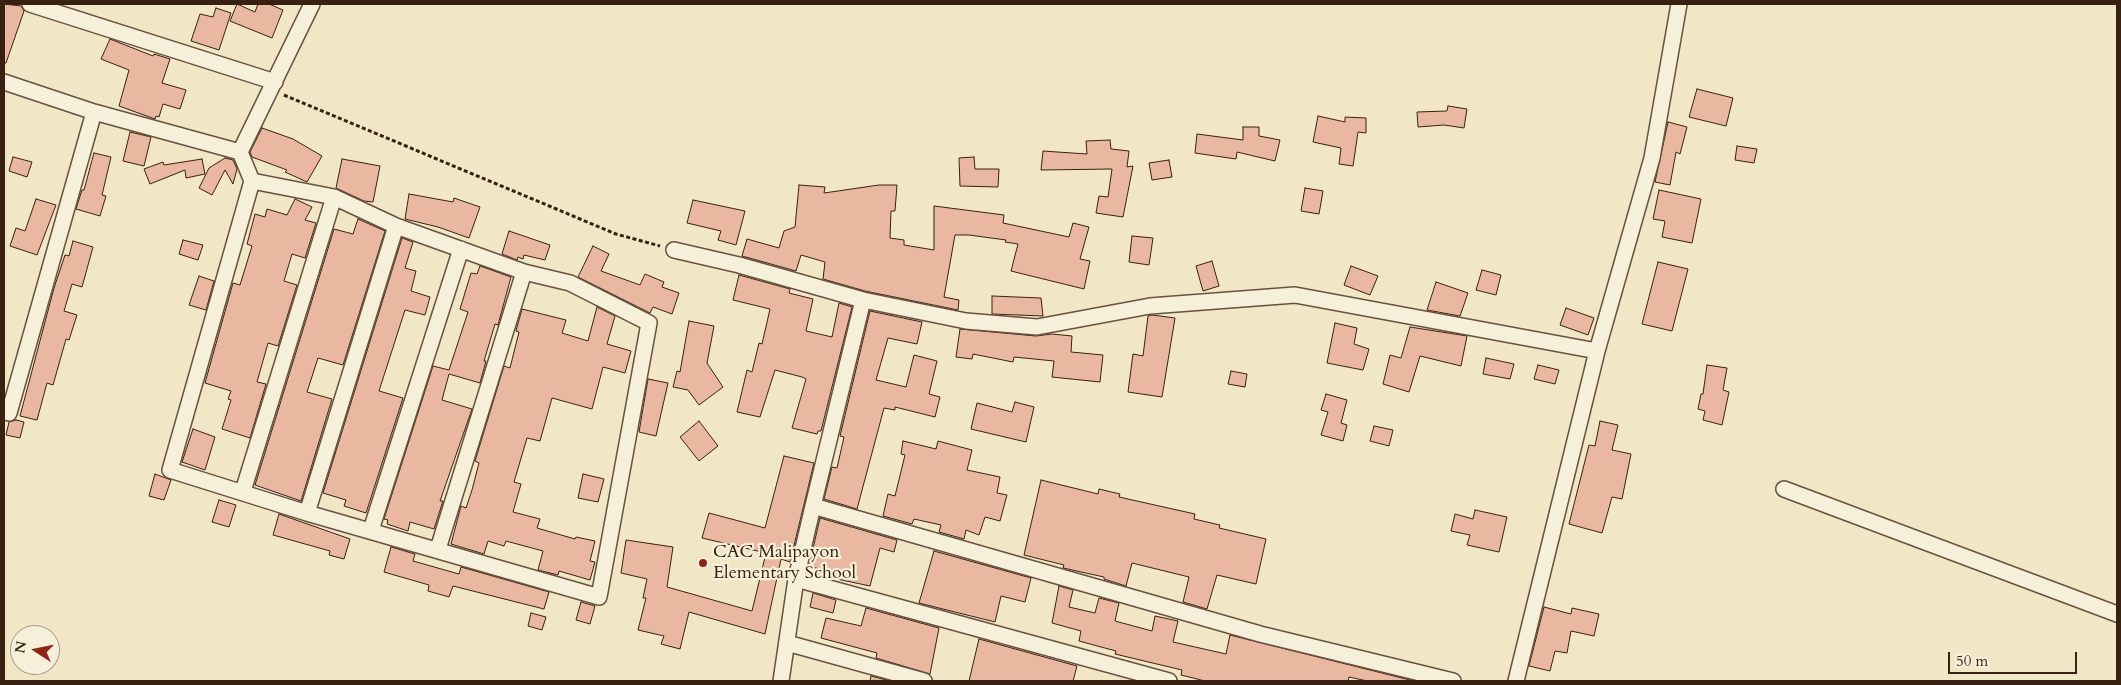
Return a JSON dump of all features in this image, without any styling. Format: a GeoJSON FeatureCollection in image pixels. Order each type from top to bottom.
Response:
{"type":"FeatureCollection","features":[{"type":"Feature","properties":{"kind":"street"},"geometry":{"type":"LineString","coordinates":[[30,4],[274,86]]}},
{"type":"Feature","properties":{"kind":"street"},"geometry":{"type":"LineString","coordinates":[[1516,681],[1597,351],[1652,158],[1679,4]]}},
{"type":"Feature","properties":{"kind":"street"},"geometry":{"type":"LineString","coordinates":[[252,181],[334,197],[396,226],[524,272],[570,283],[649,323],[599,597],[170,470],[252,181],[240,152],[274,86],[308,5]]}},
{"type":"Feature","properties":{"kind":"street"},"geometry":{"type":"LineString","coordinates":[[4,82],[94,112],[240,152]]}},
{"type":"Feature","properties":{"kind":"street"},"geometry":{"type":"LineString","coordinates":[[4,412],[9,413],[94,112]]}},
{"type":"Feature","properties":{"kind":"street"},"geometry":{"type":"LineString","coordinates":[[243,491],[334,197]]}},
{"type":"Feature","properties":{"kind":"street"},"geometry":{"type":"LineString","coordinates":[[308,512],[396,226]]}},
{"type":"Feature","properties":{"kind":"street"},"geometry":{"type":"LineString","coordinates":[[371,530],[461,249]]}},
{"type":"Feature","properties":{"kind":"street"},"geometry":{"type":"LineString","coordinates":[[674,250],[738,265],[863,300],[966,322],[1037,326],[1150,306],[1295,296],[1597,351]]}},
{"type":"Feature","properties":{"kind":"street"},"geometry":{"type":"LineString","coordinates":[[438,549],[524,272]]}},
{"type":"Feature","properties":{"kind":"street"},"geometry":{"type":"LineString","coordinates":[[781,681],[796,579],[863,300]]}},
{"type":"Feature","properties":{"kind":"street"},"geometry":{"type":"LineString","coordinates":[[1784,489],[2117,614]]}},
{"type":"Feature","properties":{"kind":"street"},"geometry":{"type":"LineString","coordinates":[[813,506],[1260,634],[1453,681]]}},
{"type":"Feature","properties":{"kind":"street"},"geometry":{"type":"LineString","coordinates":[[796,579],[1169,681]]}},
{"type":"Feature","properties":{"kind":"street"},"geometry":{"type":"LineString","coordinates":[[787,643],[924,681]]}},
{"type":"Feature","properties":{"kind":"path"},"geometry":{"type":"LineString","coordinates":[[274,86],[616,234],[674,250]]}},
{"type":"Feature","properties":{"kind":"building"},"geometry":{"type":"Polygon","coordinates":[[[4,4],[21,6],[24,11],[6,63],[4,63],[4,4]]]}},
{"type":"Feature","properties":{"kind":"building"},"geometry":{"type":"Polygon","coordinates":[[[237,4],[255,12],[258,4],[269,4],[283,10],[272,38],[230,21],[237,4]]]}},
{"type":"Feature","properties":{"kind":"building"},"geometry":{"type":"Polygon","coordinates":[[[216,8],[231,13],[219,50],[191,41],[200,14],[213,17],[216,8]]]}},
{"type":"Feature","properties":{"kind":"building"},"geometry":{"type":"Polygon","coordinates":[[[110,39],[153,56],[154,54],[170,59],[162,83],[186,90],[180,109],[163,104],[159,117],[156,116],[155,119],[119,106],[129,70],[101,59],[110,39]]]}},
{"type":"Feature","properties":{"kind":"building"},"geometry":{"type":"Polygon","coordinates":[[[1697,89],[1733,98],[1726,126],[1689,117],[1697,89]]]}},
{"type":"Feature","properties":{"kind":"building"},"geometry":{"type":"Polygon","coordinates":[[[1448,106],[1467,109],[1464,128],[1444,125],[1418,127],[1417,112],[1447,111],[1448,106]]]}},
{"type":"Feature","properties":{"kind":"building"},"geometry":{"type":"Polygon","coordinates":[[[1318,116],[1345,122],[1345,117],[1366,118],[1366,133],[1358,132],[1353,166],[1339,164],[1341,148],[1313,142],[1318,116]]]}},
{"type":"Feature","properties":{"kind":"building"},"geometry":{"type":"Polygon","coordinates":[[[1668,122],[1687,127],[1680,154],[1676,152],[1670,185],[1655,182],[1668,122]]]}},
{"type":"Feature","properties":{"kind":"building"},"geometry":{"type":"Polygon","coordinates":[[[1243,127],[1259,127],[1259,136],[1280,140],[1275,161],[1237,152],[1236,159],[1195,153],[1197,134],[1243,140],[1243,127]]]}},
{"type":"Feature","properties":{"kind":"building"},"geometry":{"type":"Polygon","coordinates":[[[262,128],[293,139],[322,156],[307,182],[285,172],[287,170],[252,157],[250,152],[262,128]]]}},
{"type":"Feature","properties":{"kind":"building"},"geometry":{"type":"Polygon","coordinates":[[[130,132],[151,137],[144,166],[123,161],[130,132]]]}},
{"type":"Feature","properties":{"kind":"building"},"geometry":{"type":"Polygon","coordinates":[[[1110,140],[1111,149],[1129,151],[1127,167],[1133,166],[1123,217],[1096,213],[1099,196],[1108,197],[1112,169],[1041,170],[1043,151],[1087,154],[1086,141],[1110,140]]]}},
{"type":"Feature","properties":{"kind":"building"},"geometry":{"type":"Polygon","coordinates":[[[1737,146],[1757,149],[1754,163],[1735,160],[1737,146]]]}},
{"type":"Feature","properties":{"kind":"building"},"geometry":{"type":"Polygon","coordinates":[[[94,153],[111,157],[102,195],[106,196],[100,216],[76,209],[82,190],[84,190],[94,153]]]}},
{"type":"Feature","properties":{"kind":"building"},"geometry":{"type":"Polygon","coordinates":[[[13,157],[32,162],[27,177],[9,171],[13,157]]]}},
{"type":"Feature","properties":{"kind":"building"},"geometry":{"type":"Polygon","coordinates":[[[974,157],[975,169],[999,169],[998,187],[960,186],[959,158],[974,157]]]}},
{"type":"Feature","properties":{"kind":"building"},"geometry":{"type":"Polygon","coordinates":[[[225,158],[233,160],[237,169],[233,184],[225,170],[212,195],[199,188],[209,168],[225,158]]]}},
{"type":"Feature","properties":{"kind":"building"},"geometry":{"type":"Polygon","coordinates":[[[202,159],[205,174],[186,178],[185,170],[150,184],[144,169],[163,162],[164,165],[202,159]]]}},
{"type":"Feature","properties":{"kind":"building"},"geometry":{"type":"Polygon","coordinates":[[[342,159],[380,166],[373,202],[364,201],[336,188],[342,159]]]}},
{"type":"Feature","properties":{"kind":"building"},"geometry":{"type":"Polygon","coordinates":[[[1169,160],[1172,177],[1152,180],[1149,163],[1169,160]]]}},
{"type":"Feature","properties":{"kind":"building"},"geometry":{"type":"Polygon","coordinates":[[[799,185],[825,187],[824,193],[879,185],[897,185],[895,211],[891,211],[890,238],[904,240],[904,245],[934,250],[934,206],[1004,215],[1003,223],[1069,237],[1073,223],[1089,227],[1080,259],[1090,261],[1084,289],[1011,271],[1018,244],[1005,242],[1006,240],[969,235],[955,235],[944,297],[959,300],[958,310],[865,291],[823,279],[825,262],[801,255],[796,271],[742,256],[747,239],[779,248],[784,231],[795,227],[799,185]]]}},
{"type":"Feature","properties":{"kind":"building"},"geometry":{"type":"Polygon","coordinates":[[[1305,188],[1323,191],[1319,214],[1301,211],[1305,188]]]}},
{"type":"Feature","properties":{"kind":"building"},"geometry":{"type":"Polygon","coordinates":[[[1659,190],[1701,199],[1692,243],[1662,237],[1665,221],[1653,219],[1659,190]]]}},
{"type":"Feature","properties":{"kind":"building"},"geometry":{"type":"Polygon","coordinates":[[[409,194],[453,202],[454,198],[480,207],[469,238],[438,227],[405,219],[409,194]]]}},
{"type":"Feature","properties":{"kind":"building"},"geometry":{"type":"Polygon","coordinates":[[[36,199],[56,205],[37,255],[10,246],[16,228],[25,231],[36,199]]]}},
{"type":"Feature","properties":{"kind":"building"},"geometry":{"type":"Polygon","coordinates":[[[295,199],[312,207],[305,220],[316,223],[305,258],[292,254],[284,281],[297,285],[278,346],[268,343],[257,382],[266,384],[250,438],[222,429],[231,400],[228,399],[231,391],[205,383],[233,283],[240,285],[252,246],[247,244],[255,214],[265,217],[267,209],[287,215],[295,199]]]}},
{"type":"Feature","properties":{"kind":"building"},"geometry":{"type":"Polygon","coordinates":[[[693,200],[745,211],[736,245],[718,240],[721,231],[687,223],[693,200]]]}},
{"type":"Feature","properties":{"kind":"building"},"geometry":{"type":"Polygon","coordinates":[[[358,219],[385,231],[343,365],[318,358],[307,392],[332,399],[301,501],[255,485],[334,229],[353,234],[358,219]]]}},
{"type":"Feature","properties":{"kind":"building"},"geometry":{"type":"Polygon","coordinates":[[[509,231],[550,245],[545,260],[524,255],[523,259],[518,257],[517,260],[502,254],[509,231]]]}},
{"type":"Feature","properties":{"kind":"building"},"geometry":{"type":"Polygon","coordinates":[[[1132,236],[1153,238],[1149,265],[1129,262],[1132,236]]]}},
{"type":"Feature","properties":{"kind":"building"},"geometry":{"type":"Polygon","coordinates":[[[402,238],[413,242],[405,268],[416,271],[411,291],[430,297],[425,315],[405,310],[379,391],[403,398],[366,513],[344,506],[346,500],[323,493],[402,238]]]}},
{"type":"Feature","properties":{"kind":"building"},"geometry":{"type":"Polygon","coordinates":[[[183,240],[203,245],[198,260],[179,254],[183,240]]]}},
{"type":"Feature","properties":{"kind":"building"},"geometry":{"type":"Polygon","coordinates":[[[73,241],[93,247],[82,287],[72,284],[64,311],[77,315],[69,340],[66,339],[53,385],[47,383],[37,420],[20,416],[54,288],[65,255],[69,256],[73,241]]]}},
{"type":"Feature","properties":{"kind":"building"},"geometry":{"type":"Polygon","coordinates":[[[593,246],[609,254],[601,271],[640,285],[645,274],[664,282],[662,287],[679,293],[672,314],[653,307],[650,313],[578,277],[593,246]]]}},
{"type":"Feature","properties":{"kind":"building"},"geometry":{"type":"Polygon","coordinates":[[[1212,261],[1219,286],[1203,291],[1196,266],[1212,261]]]}},
{"type":"Feature","properties":{"kind":"building"},"geometry":{"type":"Polygon","coordinates":[[[1658,262],[1688,269],[1672,331],[1642,324],[1658,262]]]}},
{"type":"Feature","properties":{"kind":"building"},"geometry":{"type":"Polygon","coordinates":[[[480,266],[511,277],[498,325],[495,324],[484,361],[486,361],[480,383],[449,374],[442,400],[472,409],[440,501],[443,501],[434,529],[410,522],[408,531],[387,524],[388,520],[384,519],[433,366],[449,370],[468,312],[460,309],[471,273],[477,274],[480,266]]]}},
{"type":"Feature","properties":{"kind":"building"},"geometry":{"type":"Polygon","coordinates":[[[1351,266],[1378,276],[1370,295],[1344,285],[1351,266]]]}},
{"type":"Feature","properties":{"kind":"building"},"geometry":{"type":"Polygon","coordinates":[[[1482,270],[1501,275],[1496,295],[1476,290],[1482,270]]]}},
{"type":"Feature","properties":{"kind":"building"},"geometry":{"type":"Polygon","coordinates":[[[739,275],[790,289],[789,293],[813,299],[806,331],[832,337],[839,303],[852,307],[821,431],[818,431],[817,434],[792,428],[806,379],[802,377],[775,370],[760,417],[737,412],[747,370],[752,372],[759,343],[762,344],[770,309],[733,300],[739,275]]]}},
{"type":"Feature","properties":{"kind":"building"},"geometry":{"type":"Polygon","coordinates":[[[199,276],[214,281],[206,310],[189,305],[199,276]]]}},
{"type":"Feature","properties":{"kind":"building"},"geometry":{"type":"Polygon","coordinates":[[[1436,282],[1468,293],[1460,316],[1427,310],[1436,282]]]}},
{"type":"Feature","properties":{"kind":"building"},"geometry":{"type":"Polygon","coordinates":[[[992,296],[1041,298],[1043,316],[992,314],[992,296]]]}},
{"type":"Feature","properties":{"kind":"building"},"geometry":{"type":"Polygon","coordinates":[[[597,307],[615,316],[607,344],[631,351],[625,373],[603,367],[592,409],[552,398],[540,441],[527,438],[514,482],[521,484],[513,512],[540,519],[537,528],[575,539],[576,537],[595,541],[590,561],[595,562],[590,580],[559,571],[558,575],[538,570],[543,551],[506,541],[504,546],[488,541],[484,554],[451,544],[461,506],[466,508],[472,490],[479,463],[475,461],[504,366],[510,368],[519,332],[516,331],[522,309],[566,320],[562,333],[588,341],[597,307]]]}},
{"type":"Feature","properties":{"kind":"building"},"geometry":{"type":"Polygon","coordinates":[[[1566,308],[1594,318],[1588,335],[1560,325],[1566,308]]]}},
{"type":"Feature","properties":{"kind":"building"},"geometry":{"type":"Polygon","coordinates":[[[870,311],[922,322],[917,344],[888,338],[876,380],[906,387],[914,355],[937,361],[929,394],[940,397],[935,417],[895,407],[895,410],[884,408],[857,509],[824,499],[832,467],[837,468],[844,437],[840,436],[870,311]]]}},
{"type":"Feature","properties":{"kind":"building"},"geometry":{"type":"Polygon","coordinates":[[[1148,316],[1175,318],[1162,397],[1128,392],[1133,354],[1143,356],[1148,316]]]}},
{"type":"Feature","properties":{"kind":"building"},"geometry":{"type":"Polygon","coordinates":[[[689,321],[714,326],[707,363],[723,387],[699,405],[688,390],[673,387],[677,371],[680,372],[689,321]]]}},
{"type":"Feature","properties":{"kind":"building"},"geometry":{"type":"Polygon","coordinates":[[[1335,323],[1357,328],[1354,344],[1369,349],[1363,370],[1327,363],[1335,323]]]}},
{"type":"Feature","properties":{"kind":"building"},"geometry":{"type":"Polygon","coordinates":[[[1410,327],[1467,336],[1461,366],[1420,356],[1409,392],[1383,384],[1390,355],[1401,358],[1410,327]]]}},
{"type":"Feature","properties":{"kind":"building"},"geometry":{"type":"Polygon","coordinates":[[[960,329],[1036,336],[1052,334],[1072,336],[1071,352],[1103,355],[1100,382],[1052,377],[1054,361],[1014,357],[1013,362],[973,354],[972,359],[956,357],[960,329]]]}},
{"type":"Feature","properties":{"kind":"building"},"geometry":{"type":"Polygon","coordinates":[[[1486,358],[1514,364],[1510,379],[1483,374],[1486,358]]]}},
{"type":"Feature","properties":{"kind":"building"},"geometry":{"type":"Polygon","coordinates":[[[1538,365],[1559,370],[1555,384],[1534,379],[1538,365]]]}},
{"type":"Feature","properties":{"kind":"building"},"geometry":{"type":"Polygon","coordinates":[[[1707,365],[1727,368],[1723,390],[1729,392],[1722,425],[1703,420],[1705,411],[1698,409],[1701,394],[1703,394],[1707,365]]]}},
{"type":"Feature","properties":{"kind":"building"},"geometry":{"type":"Polygon","coordinates":[[[1231,371],[1247,374],[1245,387],[1228,384],[1231,371]]]}},
{"type":"Feature","properties":{"kind":"building"},"geometry":{"type":"Polygon","coordinates":[[[648,379],[668,383],[656,436],[639,432],[648,379]]]}},
{"type":"Feature","properties":{"kind":"building"},"geometry":{"type":"Polygon","coordinates":[[[1326,394],[1347,400],[1341,423],[1347,425],[1343,441],[1321,435],[1328,412],[1321,410],[1326,394]]]}},
{"type":"Feature","properties":{"kind":"building"},"geometry":{"type":"Polygon","coordinates":[[[1015,402],[1034,407],[1026,442],[971,429],[977,403],[1012,412],[1015,402]]]}},
{"type":"Feature","properties":{"kind":"building"},"geometry":{"type":"Polygon","coordinates":[[[16,420],[24,422],[20,438],[6,435],[9,422],[16,420]]]}},
{"type":"Feature","properties":{"kind":"building"},"geometry":{"type":"Polygon","coordinates":[[[699,421],[718,446],[699,461],[680,437],[699,421]]]}},
{"type":"Feature","properties":{"kind":"building"},"geometry":{"type":"Polygon","coordinates":[[[1600,421],[1618,425],[1612,450],[1631,454],[1622,499],[1612,497],[1602,533],[1569,524],[1589,445],[1595,446],[1600,421]]]}},
{"type":"Feature","properties":{"kind":"building"},"geometry":{"type":"Polygon","coordinates":[[[1374,426],[1393,430],[1389,446],[1370,441],[1374,426]]]}},
{"type":"Feature","properties":{"kind":"building"},"geometry":{"type":"Polygon","coordinates":[[[193,429],[215,437],[205,470],[182,462],[193,429]]]}},
{"type":"Feature","properties":{"kind":"building"},"geometry":{"type":"Polygon","coordinates":[[[903,441],[936,449],[938,441],[972,450],[967,470],[1000,477],[997,493],[1007,495],[1000,521],[985,517],[979,535],[966,530],[964,539],[939,532],[941,525],[914,519],[912,524],[883,516],[888,494],[895,496],[905,455],[901,454],[903,441]]]}},
{"type":"Feature","properties":{"kind":"building"},"geometry":{"type":"Polygon","coordinates":[[[784,456],[814,463],[790,562],[781,559],[765,634],[689,612],[680,649],[661,644],[664,636],[638,630],[646,598],[643,598],[647,579],[621,573],[626,540],[673,547],[667,587],[752,611],[766,553],[702,538],[709,513],[765,528],[784,456]]]}},
{"type":"Feature","properties":{"kind":"building"},"geometry":{"type":"Polygon","coordinates":[[[155,474],[171,480],[164,500],[149,496],[155,474]]]}},
{"type":"Feature","properties":{"kind":"building"},"geometry":{"type":"Polygon","coordinates":[[[583,474],[604,479],[598,502],[578,498],[583,474]]]}},
{"type":"Feature","properties":{"kind":"building"},"geometry":{"type":"Polygon","coordinates":[[[1041,480],[1098,494],[1099,489],[1120,494],[1119,497],[1195,514],[1194,519],[1220,525],[1219,528],[1266,539],[1256,584],[1217,575],[1207,609],[1183,602],[1189,577],[1132,563],[1126,586],[1104,579],[1104,577],[1063,568],[1064,565],[1024,555],[1041,480]]]}},
{"type":"Feature","properties":{"kind":"building"},"geometry":{"type":"Polygon","coordinates":[[[219,500],[236,505],[229,527],[212,522],[219,500]]]}},
{"type":"Feature","properties":{"kind":"building"},"geometry":{"type":"Polygon","coordinates":[[[1475,510],[1507,517],[1499,552],[1467,545],[1470,535],[1451,531],[1455,514],[1473,519],[1475,510]]]}},
{"type":"Feature","properties":{"kind":"building"},"geometry":{"type":"Polygon","coordinates":[[[279,514],[350,539],[344,559],[329,555],[330,551],[273,535],[279,514]]]}},
{"type":"Feature","properties":{"kind":"building"},"geometry":{"type":"Polygon","coordinates":[[[820,518],[897,540],[894,552],[880,548],[870,586],[818,575],[819,569],[809,566],[820,518]]]}},
{"type":"Feature","properties":{"kind":"building"},"geometry":{"type":"Polygon","coordinates":[[[391,547],[415,554],[413,561],[459,574],[461,567],[549,592],[544,609],[453,586],[449,597],[428,591],[429,585],[384,572],[391,547]]]}},
{"type":"Feature","properties":{"kind":"building"},"geometry":{"type":"Polygon","coordinates":[[[934,551],[1031,578],[1025,602],[1001,596],[995,622],[919,603],[934,551]]]}},
{"type":"Feature","properties":{"kind":"building"},"geometry":{"type":"Polygon","coordinates":[[[1059,586],[1073,590],[1069,607],[1095,613],[1099,598],[1119,603],[1115,621],[1152,631],[1155,616],[1178,621],[1173,642],[1226,654],[1230,635],[1414,681],[1367,681],[1349,677],[1348,681],[1205,681],[1181,675],[1182,670],[1115,654],[1116,651],[1079,641],[1081,631],[1052,623],[1059,586]]]}},
{"type":"Feature","properties":{"kind":"building"},"geometry":{"type":"Polygon","coordinates":[[[813,593],[836,600],[833,613],[810,607],[813,593]]]}},
{"type":"Feature","properties":{"kind":"building"},"geometry":{"type":"Polygon","coordinates":[[[581,602],[595,606],[590,624],[576,620],[581,602]]]}},
{"type":"Feature","properties":{"kind":"building"},"geometry":{"type":"Polygon","coordinates":[[[1544,607],[1571,614],[1572,608],[1599,614],[1594,636],[1571,631],[1567,653],[1555,651],[1550,671],[1529,666],[1544,607]]]}},
{"type":"Feature","properties":{"kind":"building"},"geometry":{"type":"Polygon","coordinates":[[[866,608],[939,628],[930,674],[876,658],[877,653],[821,638],[826,618],[861,626],[866,608]]]}},
{"type":"Feature","properties":{"kind":"building"},"geometry":{"type":"Polygon","coordinates":[[[531,613],[546,617],[542,630],[528,626],[531,613]]]}},
{"type":"Feature","properties":{"kind":"building"},"geometry":{"type":"Polygon","coordinates":[[[979,639],[1077,666],[1073,681],[969,681],[979,639]]]}},
{"type":"Feature","properties":{"kind":"building"},"geometry":{"type":"Polygon","coordinates":[[[871,676],[890,681],[870,681],[871,676]]]}},
{"type":"Feature","properties":{"kind":"place","name":"CAC Malipayon Elementary School"},"geometry":{"type":"Point","coordinates":[703,563]}}]}
